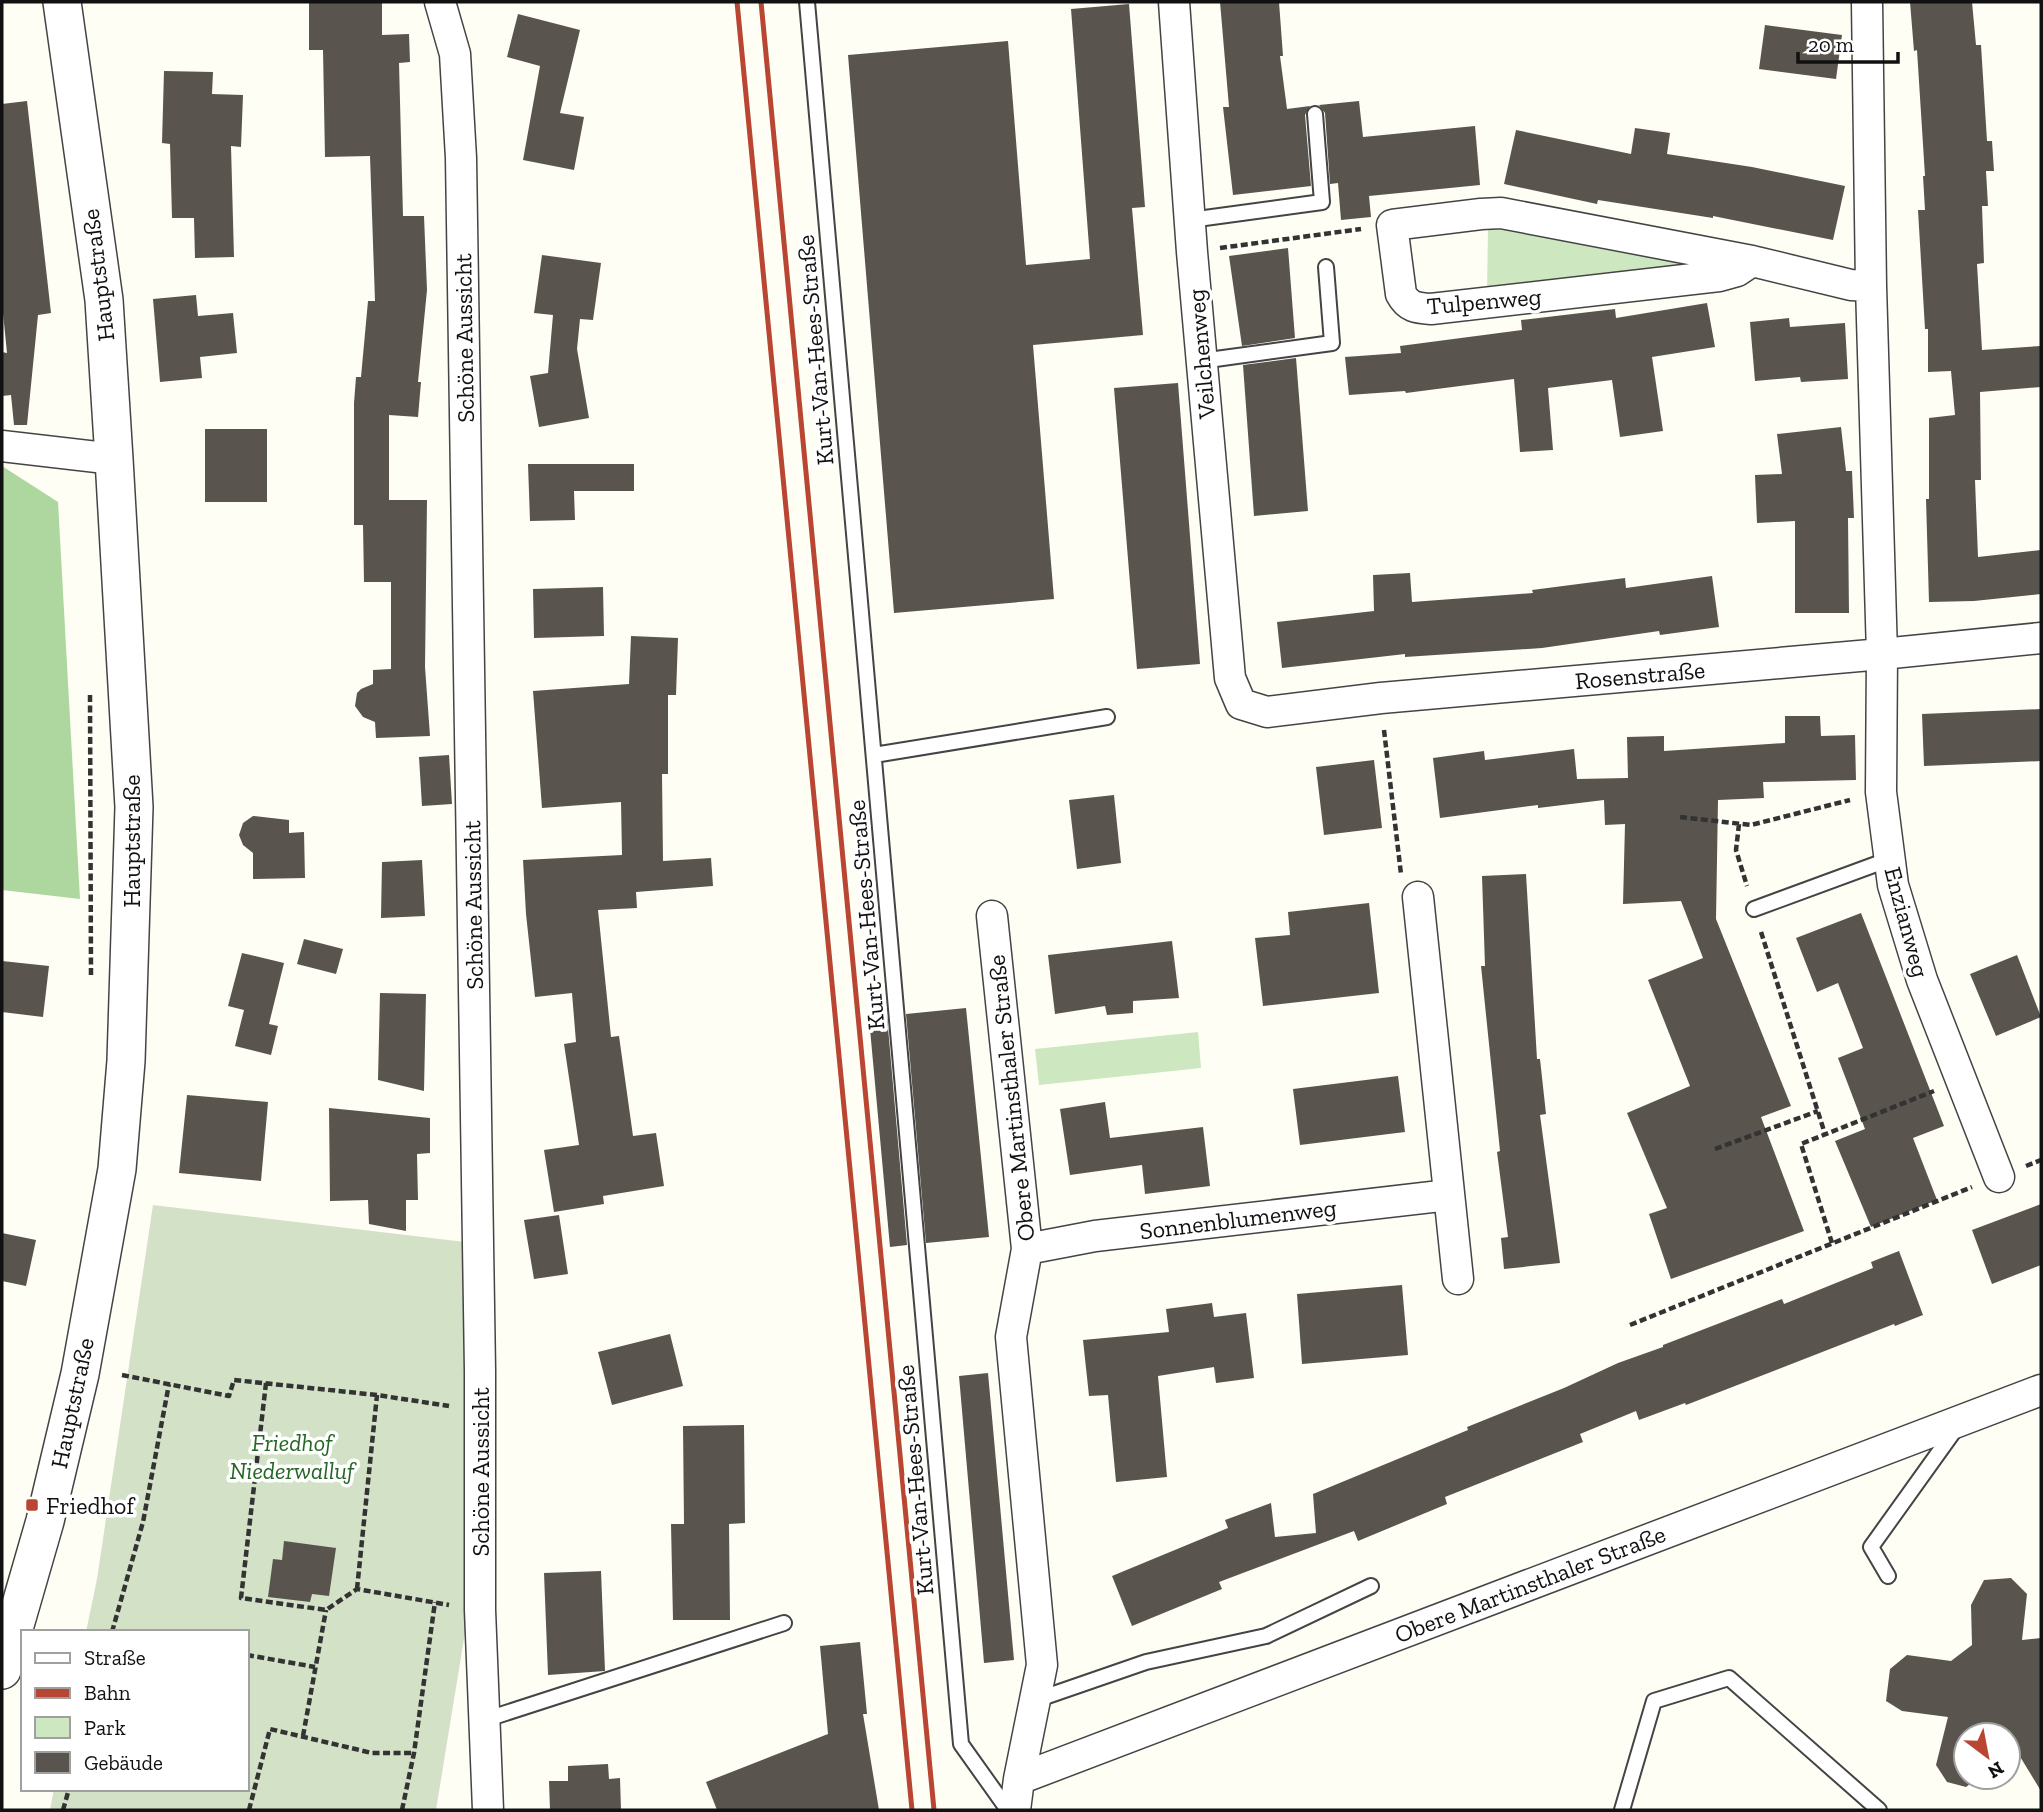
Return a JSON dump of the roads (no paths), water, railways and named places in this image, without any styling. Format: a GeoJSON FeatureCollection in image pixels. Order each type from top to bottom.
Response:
{"type":"FeatureCollection","features":[{"type":"Feature","properties":{"kind":"street","name":"Hauptstraße"},"geometry":{"type":"LineString","coordinates":[[2,1670],[46,1521],[80,1374],[117,1169],[126,1061],[134,807],[114,458],[104,300],[62,2]]}},
{"type":"Feature","properties":{"kind":"street","name":"Schöne Aussicht"},"geometry":{"type":"LineString","coordinates":[[440,2],[455,54],[461,158],[480,1411],[480,1610],[488,1810]]}},
{"type":"Feature","properties":{"kind":"street","name":"Veilchenweg"},"geometry":{"type":"LineString","coordinates":[[1174,2],[1189,220],[1230,678],[1241,704]]}},
{"type":"Feature","properties":{"kind":"street"},"geometry":{"type":"LineString","coordinates":[[1867,2],[1871,286],[1882,654]]}},
{"type":"Feature","properties":{"kind":"street","name":"Tulpenweg"},"geometry":{"type":"LineString","coordinates":[[1500,214],[1752,261],[1737,271],[1719,276],[1430,309],[1417,308],[1406,303],[1401,294],[1392,225],[1500,214]]}},
{"type":"Feature","properties":{"kind":"street"},"geometry":{"type":"LineString","coordinates":[[1752,261],[1851,285],[1871,286]]}},
{"type":"Feature","properties":{"kind":"street"},"geometry":{"type":"LineString","coordinates":[[2,446],[114,458]]}},
{"type":"Feature","properties":{"kind":"street","name":"Rosenstraße"},"geometry":{"type":"LineString","coordinates":[[1241,704],[1267,712],[1381,698],[2041,638]]}},
{"type":"Feature","properties":{"kind":"street","name":"Enzianweg"},"geometry":{"type":"LineString","coordinates":[[1882,654],[1881,792],[1893,885],[1922,979],[1999,1177]]}},
{"type":"Feature","properties":{"kind":"street"},"geometry":{"type":"LineString","coordinates":[[1418,897],[1458,1279]]}},
{"type":"Feature","properties":{"kind":"street","name":"Obere Martinsthaler Straße"},"geometry":{"type":"LineString","coordinates":[[992,916],[1027,1249],[1011,1337],[1042,1665],[1015,1810]]}},
{"type":"Feature","properties":{"kind":"street","name":"Sonnenblumenweg"},"geometry":{"type":"LineString","coordinates":[[1027,1249],[1095,1236],[1449,1195]]}},
{"type":"Feature","properties":{"kind":"street","name":"Obere Martinsthaler Straße"},"geometry":{"type":"LineString","coordinates":[[1019,1779],[2041,1390]]}},
{"type":"Feature","properties":{"kind":"lane","name":"Kurt-Van-Hees-Straße"},"geometry":{"type":"LineString","coordinates":[[807,2],[961,1744],[1008,1810]]}},
{"type":"Feature","properties":{"kind":"lane"},"geometry":{"type":"LineString","coordinates":[[1189,220],[1322,202],[1315,114]]}},
{"type":"Feature","properties":{"kind":"lane"},"geometry":{"type":"LineString","coordinates":[[1201,361],[1332,343],[1326,267]]}},
{"type":"Feature","properties":{"kind":"lane"},"geometry":{"type":"LineString","coordinates":[[874,755],[1107,717]]}},
{"type":"Feature","properties":{"kind":"lane"},"geometry":{"type":"LineString","coordinates":[[1754,909],[1889,859]]}},
{"type":"Feature","properties":{"kind":"lane"},"geometry":{"type":"LineString","coordinates":[[1888,1576],[1871,1546],[1962,1420]]}},
{"type":"Feature","properties":{"kind":"lane"},"geometry":{"type":"LineString","coordinates":[[1035,1700],[1146,1662],[1266,1636],[1371,1586]]}},
{"type":"Feature","properties":{"kind":"lane"},"geometry":{"type":"LineString","coordinates":[[484,1720],[784,1623]]}},
{"type":"Feature","properties":{"kind":"lane"},"geometry":{"type":"LineString","coordinates":[[1622,1810],[1654,1701],[1729,1678],[1880,1810]]}},
{"type":"Feature","properties":{"kind":"railway"},"geometry":{"type":"LineString","coordinates":[[737,2],[912,1810]]}},
{"type":"Feature","properties":{"kind":"railway"},"geometry":{"type":"LineString","coordinates":[[761,2],[934,1810]]}},
{"type":"Feature","properties":{"kind":"place","name":"Friedhof"},"geometry":{"type":"Point","coordinates":[32,1505]}},
{"type":"Feature","properties":{"kind":"park label","name":"Friedhof Niederwalluf"},"geometry":{"type":"Point","coordinates":[292,1456]}}]}
